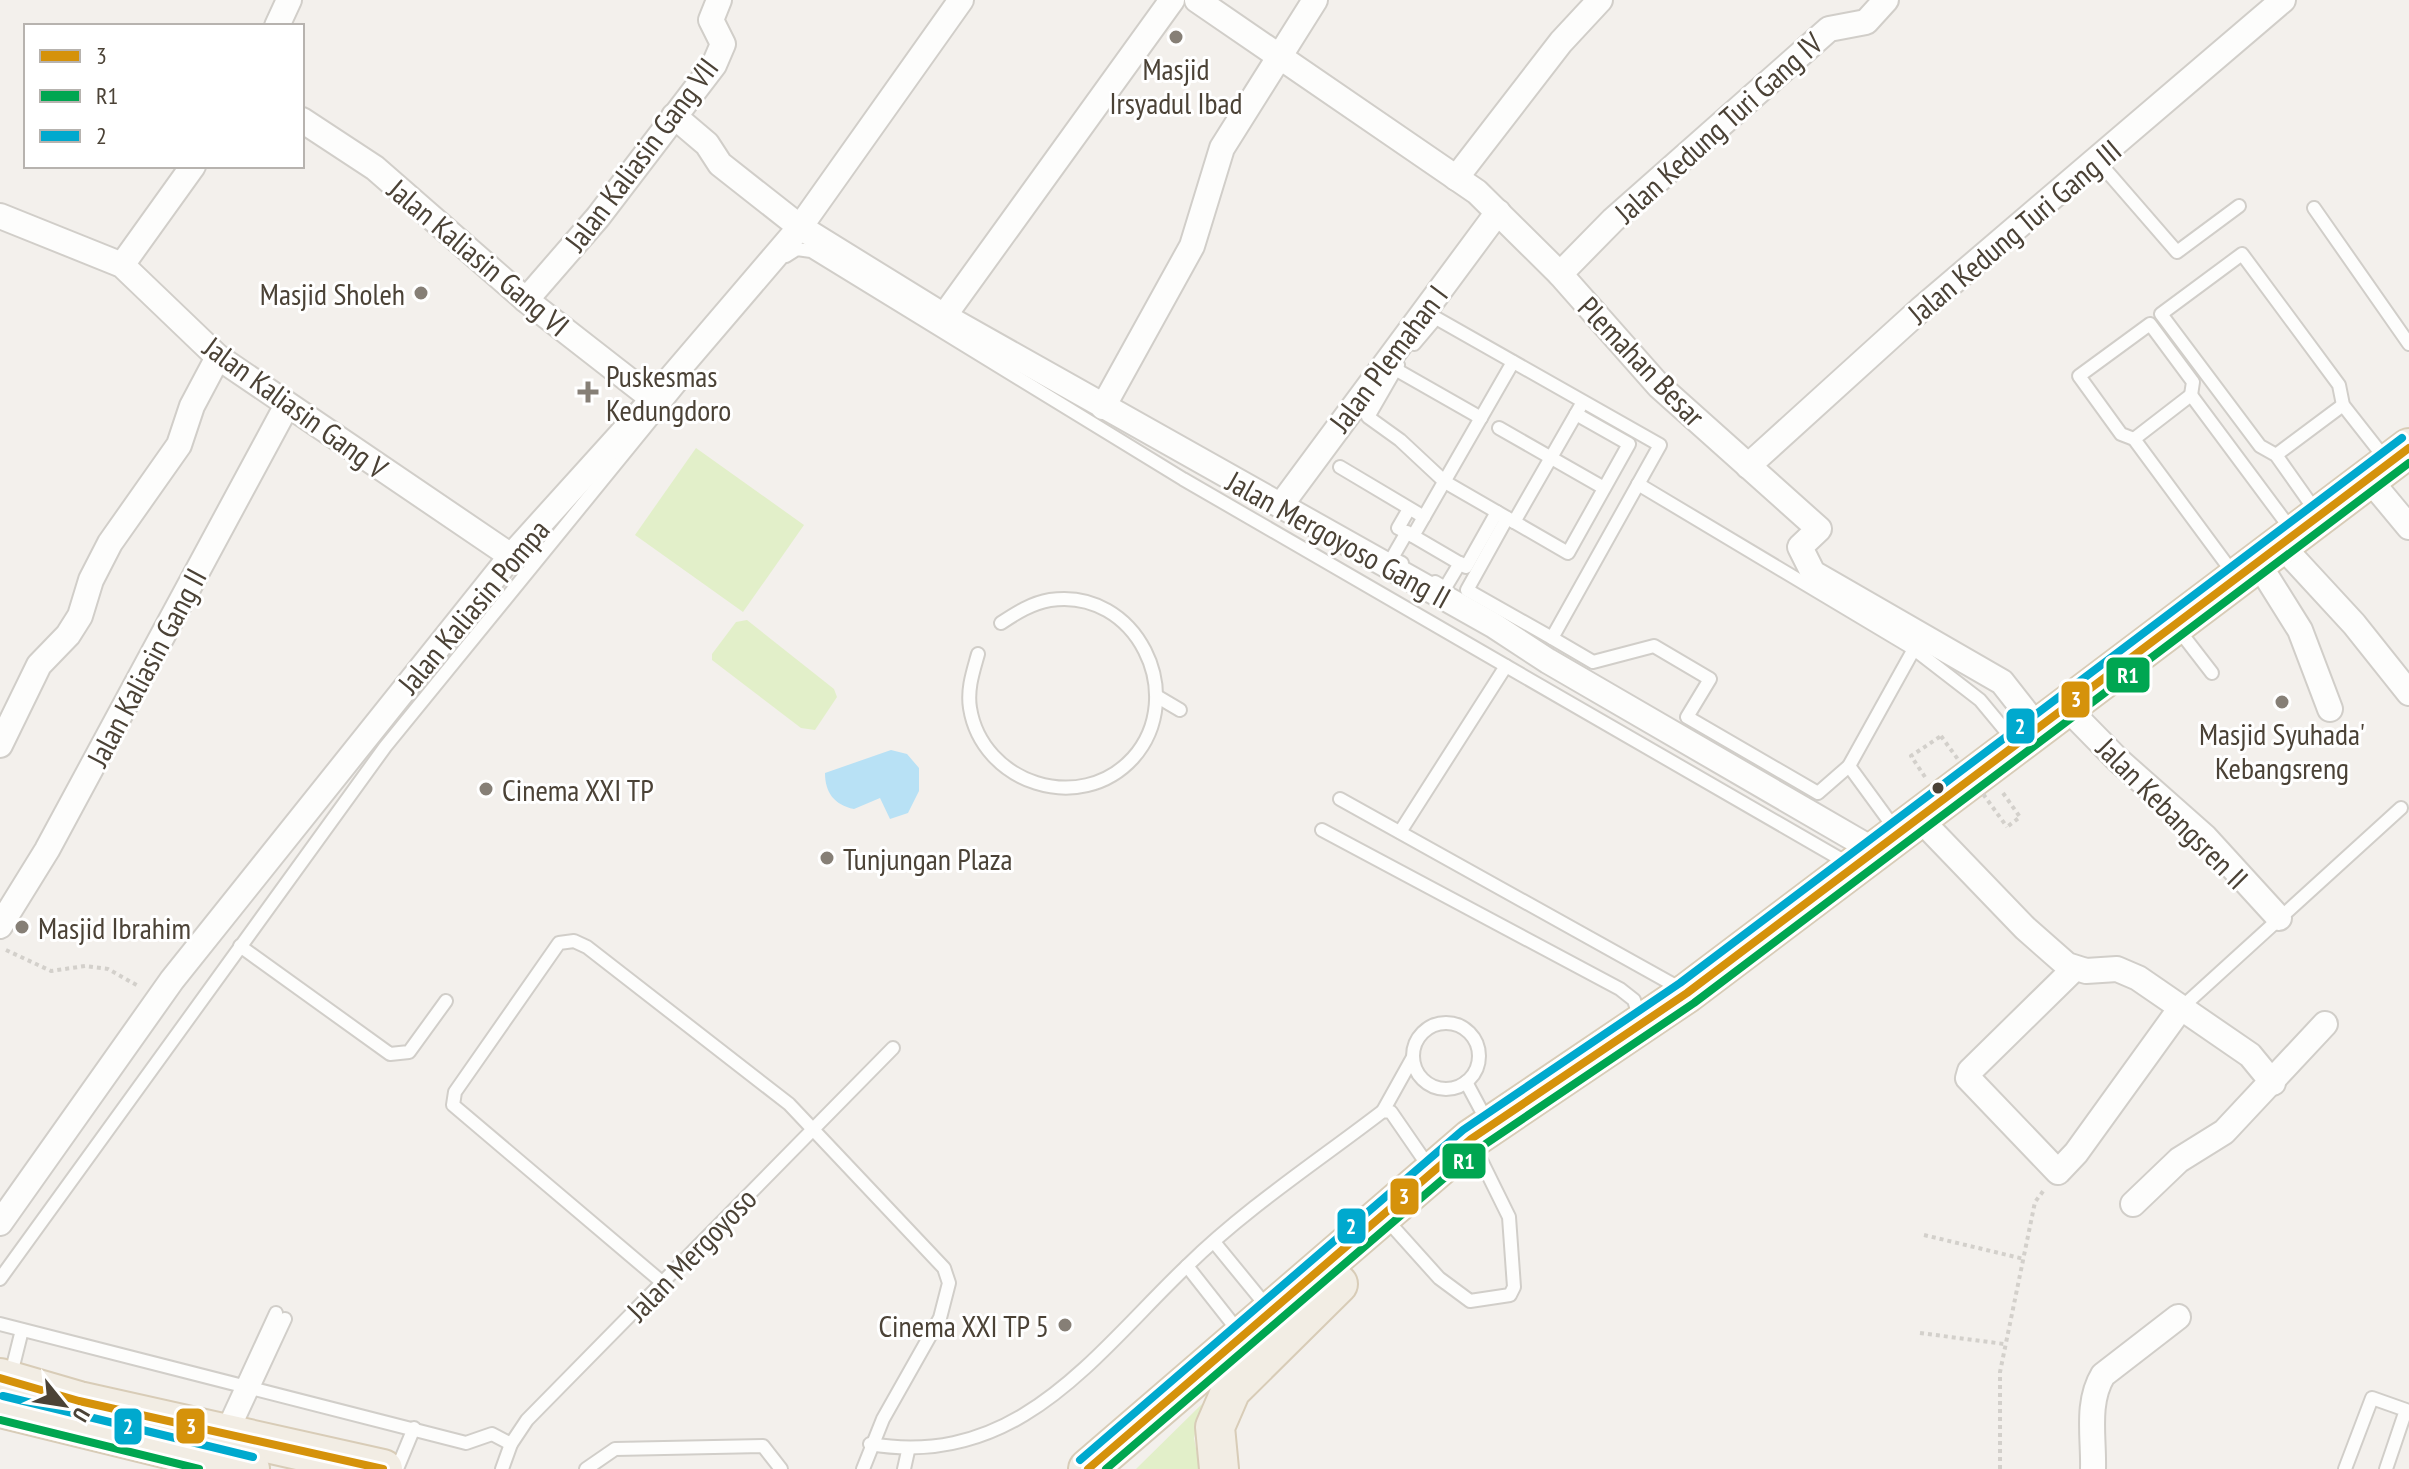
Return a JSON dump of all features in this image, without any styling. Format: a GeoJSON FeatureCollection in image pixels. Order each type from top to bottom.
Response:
{"type":"FeatureCollection","features":[{"type":"Feature","properties":{"kind":"main road"},"geometry":{"type":"LineString","coordinates":[[1088,1469],[1480,1133],[1687,993],[2389,464]]}},
{"type":"Feature","properties":{"kind":"main road"},"geometry":{"type":"LineString","coordinates":[[1219,1469],[1215,1427],[1231,1390],[1336,1285],[1381,1219]]}},
{"type":"Feature","properties":{"kind":"main road"},"geometry":{"type":"LineString","coordinates":[[3,1389],[239,1454],[383,1469]]}},
{"type":"Feature","properties":{"kind":"street"},"geometry":{"type":"LineString","coordinates":[[278,24],[289,0]]}},
{"type":"Feature","properties":{"kind":"street","name":"Jalan Kaliasin Gang VII"},"geometry":{"type":"LineString","coordinates":[[526,300],[598,217],[674,116],[696,92],[723,44],[711,20],[719,0]]}},
{"type":"Feature","properties":{"kind":"street","name":"Jalan Kaliasin Pompa"},"geometry":{"type":"LineString","coordinates":[[0,1223],[159,998],[511,556],[653,399],[800,227],[961,0]]}},
{"type":"Feature","properties":{"kind":"street"},"geometry":{"type":"LineString","coordinates":[[944,316],[1172,0]]}},
{"type":"Feature","properties":{"kind":"street","name":"Plemahan Besar"},"geometry":{"type":"LineString","coordinates":[[1197,0],[1279,59],[1342,97],[1456,178],[1498,212],[1560,274],[1659,386],[1819,529],[1800,547],[1813,573],[2002,682],[2041,727]]}},
{"type":"Feature","properties":{"kind":"street"},"geometry":{"type":"LineString","coordinates":[[1103,407],[1192,246],[1222,148],[1315,0]]}},
{"type":"Feature","properties":{"kind":"street"},"geometry":{"type":"LineString","coordinates":[[1456,178],[1561,42],[1600,0]]}},
{"type":"Feature","properties":{"kind":"street","name":"Jalan Kedung Turi Gang IV"},"geometry":{"type":"LineString","coordinates":[[1560,274],[1613,220],[1829,29],[1866,22],[1886,0]]}},
{"type":"Feature","properties":{"kind":"street","name":"Jalan Kedung Turi Gang III"},"geometry":{"type":"LineString","coordinates":[[1748,466],[1920,310],[2283,0]]}},
{"type":"Feature","properties":{"kind":"street","name":"Jalan Mergoyoso Gang II"},"geometry":{"type":"LineString","coordinates":[[674,116],[707,144],[720,164],[800,227],[944,316],[1103,407],[1188,468],[1281,505],[1493,625],[1548,661],[1898,835],[2025,928],[2074,969]]}},
{"type":"Feature","properties":{"kind":"street","name":"Jalan Kaliasin Gang VI"},"geometry":{"type":"LineString","coordinates":[[304,121],[375,168],[526,300],[653,399]]}},
{"type":"Feature","properties":{"kind":"street"},"geometry":{"type":"LineString","coordinates":[[122,265],[192,168]]}},
{"type":"Feature","properties":{"kind":"street","name":"Jalan Plemahan I"},"geometry":{"type":"LineString","coordinates":[[1281,505],[1498,212]]}},
{"type":"Feature","properties":{"kind":"street","name":"Jalan Kaliasin Gang V"},"geometry":{"type":"LineString","coordinates":[[0,216],[122,265],[218,357],[511,556]]}},
{"type":"Feature","properties":{"kind":"street"},"geometry":{"type":"LineString","coordinates":[[0,745],[39,665],[68,635],[80,616],[91,580],[110,543],[179,445],[196,396],[218,357]]}},
{"type":"Feature","properties":{"kind":"street","name":"Jalan Kaliasin Gang II"},"geometry":{"type":"LineString","coordinates":[[0,926],[47,850],[287,405]]}},
{"type":"Feature","properties":{"kind":"street"},"geometry":{"type":"LineString","coordinates":[[2389,464],[2409,527]]}},
{"type":"Feature","properties":{"kind":"street"},"geometry":{"type":"LineString","coordinates":[[2278,547],[2354,624],[2409,693]]}},
{"type":"Feature","properties":{"kind":"street"},"geometry":{"type":"LineString","coordinates":[[2278,547],[2300,630],[2330,709]]}},
{"type":"Feature","properties":{"kind":"street","name":"Jalan Kebangsren II"},"geometry":{"type":"LineString","coordinates":[[2041,727],[2118,760],[2205,837],[2279,918]]}},
{"type":"Feature","properties":{"kind":"street"},"geometry":{"type":"LineString","coordinates":[[2180,1009],[2085,1136],[2076,1153],[2058,1172],[1968,1078],[1970,1071],[2074,969],[2124,971],[2250,1055],[2273,1083]]}},
{"type":"Feature","properties":{"kind":"street"},"geometry":{"type":"LineString","coordinates":[[2133,1204],[2179,1160],[2224,1132],[2325,1024]]}},
{"type":"Feature","properties":{"kind":"street"},"geometry":{"type":"LineString","coordinates":[[2093,1469],[2092,1409],[2097,1385],[2103,1375],[2178,1317]]}},
{"type":"Feature","properties":{"kind":"lane"},"geometry":{"type":"LineString","coordinates":[[2098,161],[2177,252],[2239,206]]}},
{"type":"Feature","properties":{"kind":"lane"},"geometry":{"type":"LineString","coordinates":[[2314,208],[2409,344]]}},
{"type":"Feature","properties":{"kind":"lane"},"geometry":{"type":"LineString","coordinates":[[0,1279],[385,747],[789,252],[811,251],[1188,468],[1506,666],[1898,835]]}},
{"type":"Feature","properties":{"kind":"lane"},"geometry":{"type":"LineString","coordinates":[[2276,455],[2260,446],[2161,314],[2242,254],[2339,385],[2343,405],[2389,464]]}},
{"type":"Feature","properties":{"kind":"lane"},"geometry":{"type":"LineString","coordinates":[[1552,638],[1660,445],[1436,318],[1395,369],[1368,417],[1400,440],[1445,482],[1568,553],[1629,444],[1576,414]]}},
{"type":"Feature","properties":{"kind":"lane"},"geometry":{"type":"LineString","coordinates":[[2150,324],[2193,382],[2191,395],[2278,547],[2134,439],[2121,434],[2079,376],[2150,324]]}},
{"type":"Feature","properties":{"kind":"lane"},"geometry":{"type":"LineString","coordinates":[[1460,563],[1445,588],[1392,558],[1424,517],[1513,362]]}},
{"type":"Feature","properties":{"kind":"lane"},"geometry":{"type":"LineString","coordinates":[[1395,369],[1481,418]]}},
{"type":"Feature","properties":{"kind":"lane"},"geometry":{"type":"LineString","coordinates":[[2134,439],[2191,395]]}},
{"type":"Feature","properties":{"kind":"lane"},"geometry":{"type":"LineString","coordinates":[[1409,509],[1398,528],[1466,567],[1551,458],[1583,402]]}},
{"type":"Feature","properties":{"kind":"lane"},"geometry":{"type":"LineString","coordinates":[[2276,455],[2343,405]]}},
{"type":"Feature","properties":{"kind":"lane"},"geometry":{"type":"LineString","coordinates":[[1499,428],[1604,488]]}},
{"type":"Feature","properties":{"kind":"lane"},"geometry":{"type":"LineString","coordinates":[[2276,455],[2278,547]]}},
{"type":"Feature","properties":{"kind":"lane"},"geometry":{"type":"LineString","coordinates":[[1340,467],[1424,517]]}},
{"type":"Feature","properties":{"kind":"lane"},"geometry":{"type":"LineString","coordinates":[[1638,484],[1914,649],[1980,700],[2041,727]]}},
{"type":"Feature","properties":{"kind":"lane"},"geometry":{"type":"LineString","coordinates":[[1506,518],[1467,590],[1593,662],[1654,646],[1710,679],[1687,717],[1818,793],[1849,766],[1914,649]]}},
{"type":"Feature","properties":{"kind":"lane"},"geometry":{"type":"LineString","coordinates":[[978,654],[970,680],[969,706],[977,732],[1000,764],[1034,784],[1074,787],[1112,775],[1133,758],[1148,736],[1158,697],[1155,670],[1144,645],[1127,624],[1104,608],[1078,600],[1051,600],[1024,608],[1001,623]]}},
{"type":"Feature","properties":{"kind":"lane"},"geometry":{"type":"LineString","coordinates":[[2175,625],[2212,673]]}},
{"type":"Feature","properties":{"kind":"lane"},"geometry":{"type":"LineString","coordinates":[[1400,832],[1506,666]]}},
{"type":"Feature","properties":{"kind":"lane"},"geometry":{"type":"LineString","coordinates":[[1158,697],[1180,710]]}},
{"type":"Feature","properties":{"kind":"lane"},"geometry":{"type":"LineString","coordinates":[[1148,736],[1162,744]]}},
{"type":"Feature","properties":{"kind":"lane"},"geometry":{"type":"LineString","coordinates":[[1849,766],[1898,835]]}},
{"type":"Feature","properties":{"kind":"lane"},"geometry":{"type":"LineString","coordinates":[[1340,799],[1687,993]]}},
{"type":"Feature","properties":{"kind":"lane"},"geometry":{"type":"LineString","coordinates":[[2180,1009],[2401,808]]}},
{"type":"Feature","properties":{"kind":"lane"},"geometry":{"type":"LineString","coordinates":[[1322,830],[1620,989],[1634,1000],[1640,1013],[1637,1027]]}},
{"type":"Feature","properties":{"kind":"lane"},"geometry":{"type":"LineString","coordinates":[[663,1283],[453,1105],[455,1092],[559,943],[574,941],[587,947],[789,1104],[815,1128],[944,1268],[949,1283],[940,1318],[870,1444],[863,1469]]}},
{"type":"Feature","properties":{"kind":"lane"},"geometry":{"type":"LineString","coordinates":[[240,946],[390,1054],[409,1052],[446,1001]]}},
{"type":"Feature","properties":{"kind":"lane"},"geometry":{"type":"LineString","coordinates":[[870,1444],[908,1451],[949,1446],[1020,1422],[1067,1386],[1214,1242],[1383,1111],[1412,1059],[1417,1038],[1433,1024],[1454,1023],[1464,1027],[1478,1044],[1479,1055],[1473,1075],[1466,1082],[1447,1089],[1428,1084],[1420,1077],[1412,1059]]}},
{"type":"Feature","properties":{"kind":"lane","name":"Jalan Mergoyoso"},"geometry":{"type":"LineString","coordinates":[[502,1469],[511,1444],[527,1420],[893,1048]]}},
{"type":"Feature","properties":{"kind":"lane"},"geometry":{"type":"LineString","coordinates":[[1381,1219],[1461,1296],[1470,1301],[1510,1295],[1514,1287],[1509,1217],[1466,1082]]}},
{"type":"Feature","properties":{"kind":"lane"},"geometry":{"type":"LineString","coordinates":[[1383,1111],[1391,1112],[1434,1174]]}},
{"type":"Feature","properties":{"kind":"lane"},"geometry":{"type":"LineString","coordinates":[[1214,1242],[1270,1310]]}},
{"type":"Feature","properties":{"kind":"lane"},"geometry":{"type":"LineString","coordinates":[[1187,1266],[1241,1335]]}},
{"type":"Feature","properties":{"kind":"lane"},"geometry":{"type":"LineString","coordinates":[[239,1454],[245,1389],[280,1316]]}},
{"type":"Feature","properties":{"kind":"lane"},"geometry":{"type":"LineString","coordinates":[[0,1324],[466,1443],[494,1434],[511,1444]]}},
{"type":"Feature","properties":{"kind":"lane"},"geometry":{"type":"LineString","coordinates":[[3,1389],[22,1330]]}},
{"type":"Feature","properties":{"kind":"lane"},"geometry":{"type":"LineString","coordinates":[[2345,1469],[2372,1398],[2406,1410],[2386,1469]]}},
{"type":"Feature","properties":{"kind":"lane"},"geometry":{"type":"LineString","coordinates":[[397,1469],[414,1428]]}},
{"type":"Feature","properties":{"kind":"lane"},"geometry":{"type":"LineString","coordinates":[[586,1469],[615,1449],[763,1446],[781,1469]]}},
{"type":"Feature","properties":{"kind":"lane"},"geometry":{"type":"LineString","coordinates":[[904,1469],[908,1451]]}},
{"type":"Feature","properties":{"kind":"path"},"geometry":{"type":"LineString","coordinates":[[1898,835],[1911,756],[1941,736],[2007,827],[2020,817],[1985,769]]}},
{"type":"Feature","properties":{"kind":"path"},"geometry":{"type":"LineString","coordinates":[[0,947],[51,971],[85,966],[108,969],[159,998]]}},
{"type":"Feature","properties":{"kind":"path"},"geometry":{"type":"LineString","coordinates":[[2000,1469],[1998,1403],[2004,1344],[2035,1202],[2058,1172]]}},
{"type":"Feature","properties":{"kind":"path"},"geometry":{"type":"LineString","coordinates":[[1924,1235],[2024,1259]]}},
{"type":"Feature","properties":{"kind":"path"},"geometry":{"type":"LineString","coordinates":[[1920,1333],[2004,1344]]}},
{"type":"Feature","properties":{"kind":"green space"},"geometry":{"type":"Polygon","coordinates":[[[696,448],[804,525],[743,612],[635,535],[696,448]]]}},
{"type":"Feature","properties":{"kind":"green space"},"geometry":{"type":"Polygon","coordinates":[[[747,620],[834,689],[837,697],[815,730],[801,728],[712,660],[712,654],[736,622],[747,620]]]}},
{"type":"Feature","properties":{"kind":"green space"},"geometry":{"type":"Polygon","coordinates":[[[1202,1404],[1194,1438],[1200,1469],[1136,1469],[1202,1404]]]}},
{"type":"Feature","properties":{"kind":"water"},"geometry":{"type":"Polygon","coordinates":[[[891,750],[907,754],[919,768],[919,791],[908,813],[890,819],[880,798],[854,809],[832,797],[825,773],[891,750]]]}},
{"type":"Feature","properties":{"kind":"transit line","name":"2"},"geometry":{"type":"LineString","coordinates":[[1080,1460],[1463,1130],[1680,983],[2402,438]]}},
{"type":"Feature","properties":{"kind":"transit line","name":"3"},"geometry":{"type":"LineString","coordinates":[[1088,1469],[1471,1139],[1687,993],[2409,448]]}},
{"type":"Feature","properties":{"kind":"transit line","name":"R1"},"geometry":{"type":"LineString","coordinates":[[1106,1469],[1478,1149],[1694,1003],[2409,463]]}},
{"type":"Feature","properties":{"kind":"transit line","name":"3"},"geometry":{"type":"LineString","coordinates":[[0,1378],[79,1401],[383,1469]]}},
{"type":"Feature","properties":{"kind":"transit line","name":"2"},"geometry":{"type":"LineString","coordinates":[[3,1396],[253,1457]]}},
{"type":"Feature","properties":{"kind":"transit line","name":"R1"},"geometry":{"type":"LineString","coordinates":[[0,1420],[199,1469]]}},
{"type":"Feature","properties":{"kind":"place","name":"Masjid Irsyadul Ibad"},"geometry":{"type":"Point","coordinates":[1176,37]}},
{"type":"Feature","properties":{"kind":"place","name":"Masjid Sholeh"},"geometry":{"type":"Point","coordinates":[421,293]}},
{"type":"Feature","properties":{"kind":"place","name":"Puskesmas Kedungdoro"},"geometry":{"type":"Point","coordinates":[588,392]}},
{"type":"Feature","properties":{"kind":"place","name":"Masjid Syuhada' Kebangsreng"},"geometry":{"type":"Point","coordinates":[2282,702]}},
{"type":"Feature","properties":{"kind":"place","name":"Cinema XXI TP"},"geometry":{"type":"Point","coordinates":[486,789]}},
{"type":"Feature","properties":{"kind":"place","name":"Tunjungan Plaza"},"geometry":{"type":"Point","coordinates":[827,858]}},
{"type":"Feature","properties":{"kind":"place","name":"Masjid Ibrahim"},"geometry":{"type":"Point","coordinates":[22,927]}},
{"type":"Feature","properties":{"kind":"place","name":"Cinema XXI TP 5"},"geometry":{"type":"Point","coordinates":[1065,1325]}}]}
